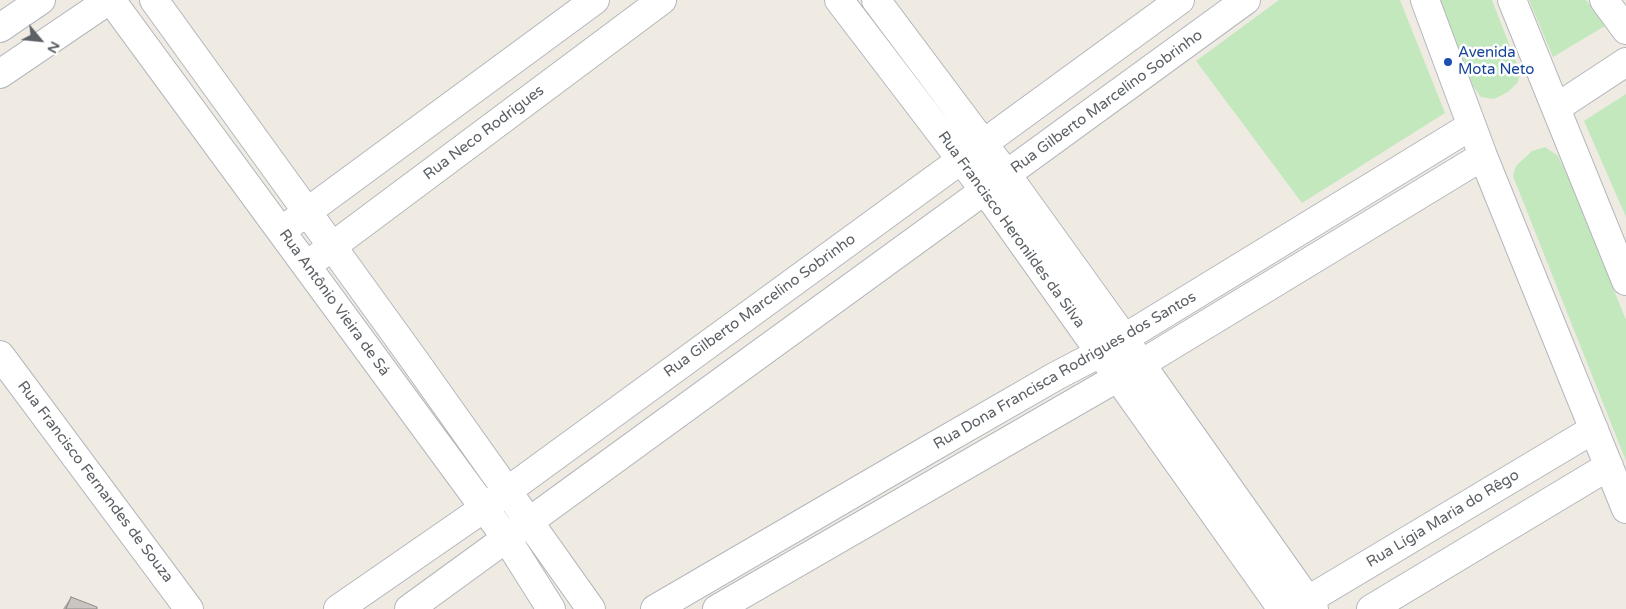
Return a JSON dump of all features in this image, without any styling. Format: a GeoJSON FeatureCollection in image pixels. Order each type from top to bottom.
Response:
{"type":"FeatureCollection","features":[{"type":"Feature","properties":{"kind":"street"},"geometry":{"type":"LineString","coordinates":[[0,28],[41,0]]}},
{"type":"Feature","properties":{"kind":"street"},"geometry":{"type":"LineString","coordinates":[[0,74],[110,0]]}},
{"type":"Feature","properties":{"kind":"street","name":"Rua Antônio Vieira de Sá"},"geometry":{"type":"LineString","coordinates":[[110,0],[507,539],[551,609]]}},
{"type":"Feature","properties":{"kind":"street"},"geometry":{"type":"LineString","coordinates":[[154,0],[591,609]]}},
{"type":"Feature","properties":{"kind":"street"},"geometry":{"type":"LineString","coordinates":[[281,231],[595,0]]}},
{"type":"Feature","properties":{"kind":"street","name":"Rua Neco Rodrigues"},"geometry":{"type":"LineString","coordinates":[[307,266],[662,0]]}},
{"type":"Feature","properties":{"kind":"street","name":"Rua Francisco Heronildes da Silva"},"geometry":{"type":"LineString","coordinates":[[839,0],[984,191],[1282,609]]}},
{"type":"Feature","properties":{"kind":"street","name":"Rua Francisco Heronildes da Silva"},"geometry":{"type":"LineString","coordinates":[[876,0],[984,143],[1125,339],[1140,364],[1305,606]]}},
{"type":"Feature","properties":{"kind":"street","name":"Rua Gilberto Marcelino Sobrinho"},"geometry":{"type":"LineString","coordinates":[[338,609],[508,491],[1180,0]]}},
{"type":"Feature","properties":{"kind":"street","name":"Rua Gilberto Marcelino Sobrinho"},"geometry":{"type":"LineString","coordinates":[[409,609],[1246,0]]}},
{"type":"Feature","properties":{"kind":"street"},"geometry":{"type":"LineString","coordinates":[[1425,0],[1483,156],[1626,509]]}},
{"type":"Feature","properties":{"kind":"street"},"geometry":{"type":"LineString","coordinates":[[1512,0],[1626,281]]}},
{"type":"Feature","properties":{"kind":"street"},"geometry":{"type":"LineString","coordinates":[[1604,0],[1626,30]]}},
{"type":"Feature","properties":{"kind":"street"},"geometry":{"type":"LineString","coordinates":[[1556,108],[1626,62]]}},
{"type":"Feature","properties":{"kind":"street"},"geometry":{"type":"LineString","coordinates":[[496,72],[522,105]]}},
{"type":"Feature","properties":{"kind":"street","name":"Rua Dona Francisca Rodrigues dos Santos"},"geometry":{"type":"LineString","coordinates":[[655,609],[1056,376],[1125,339],[1472,126]]}},
{"type":"Feature","properties":{"kind":"street","name":"Rua Dona Francisca Rodrigues dos Santos"},"geometry":{"type":"LineString","coordinates":[[717,609],[1117,378],[1483,156]]}},
{"type":"Feature","properties":{"kind":"street","name":"Rua Francisco Fernandes de Souza"},"geometry":{"type":"LineString","coordinates":[[0,355],[189,609]]}},
{"type":"Feature","properties":{"kind":"street","name":"Rua Lígia Maria do Rêgo"},"geometry":{"type":"LineString","coordinates":[[1305,606],[1594,429]]}},
{"type":"Feature","properties":{"kind":"street"},"geometry":{"type":"LineString","coordinates":[[931,448],[949,475]]}},
{"type":"Feature","properties":{"kind":"street"},"geometry":{"type":"LineString","coordinates":[[1371,609],[1609,466]]}},
{"type":"Feature","properties":{"kind":"green space"},"geometry":{"type":"Polygon","coordinates":[[[1279,0],[1400,0],[1445,113],[1302,203],[1196,61],[1279,0]]]}},
{"type":"Feature","properties":{"kind":"green space"},"geometry":{"type":"Polygon","coordinates":[[[1439,0],[1492,0],[1520,72],[1518,82],[1508,92],[1494,99],[1481,97],[1473,86],[1439,0]]]}},
{"type":"Feature","properties":{"kind":"green space"},"geometry":{"type":"Polygon","coordinates":[[[1529,0],[1586,0],[1605,26],[1553,57],[1529,0]]]}},
{"type":"Feature","properties":{"kind":"green space"},"geometry":{"type":"Polygon","coordinates":[[[1626,94],[1626,217],[1584,121],[1626,94]]]}},
{"type":"Feature","properties":{"kind":"green space"},"geometry":{"type":"Polygon","coordinates":[[[1545,147],[1558,156],[1570,181],[1626,320],[1626,461],[1513,176],[1516,166],[1532,151],[1545,147]]]}},
{"type":"Feature","properties":{"kind":"building"},"geometry":{"type":"Polygon","coordinates":[[[71,597],[97,607],[97,609],[66,609],[71,597]]]}},
{"type":"Feature","properties":{"kind":"place","name":"Avenida Mota Neto"},"geometry":{"type":"Point","coordinates":[1448,62]}}]}
